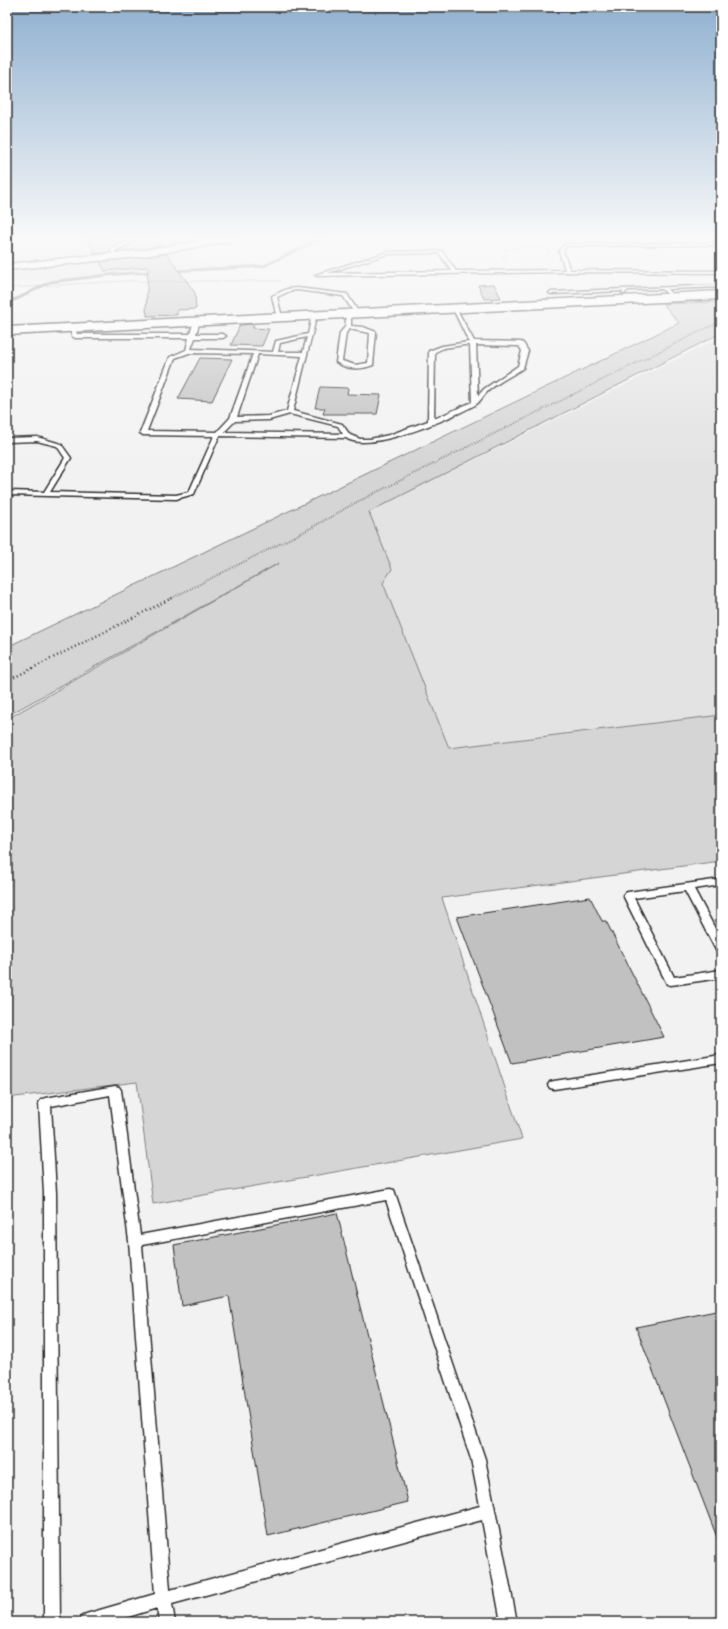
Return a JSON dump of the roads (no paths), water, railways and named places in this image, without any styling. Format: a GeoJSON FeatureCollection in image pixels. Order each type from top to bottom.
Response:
{"type":"FeatureCollection","features":[{"type":"Feature","properties":{"kind":"main road"},"geometry":{"type":"LineString","coordinates":[[7,331],[334,314]]}},
{"type":"Feature","properties":{"kind":"lane"},"geometry":{"type":"LineString","coordinates":[[348,327],[373,332],[371,364],[364,367],[355,368],[346,366],[339,362],[343,333],[348,327],[353,314]]}},
{"type":"Feature","properties":{"kind":"lane"},"geometry":{"type":"LineString","coordinates":[[457,314],[473,344],[475,403]]}},
{"type":"Feature","properties":{"kind":"lane"},"geometry":{"type":"LineString","coordinates":[[290,412],[315,315]]}},
{"type":"Feature","properties":{"kind":"lane"},"geometry":{"type":"LineString","coordinates":[[188,351],[198,321]]}},
{"type":"Feature","properties":{"kind":"lane"},"geometry":{"type":"LineString","coordinates":[[71,327],[75,336],[223,336]]}},
{"type":"Feature","properties":{"kind":"lane"},"geometry":{"type":"LineString","coordinates":[[275,353],[278,342],[310,335]]}},
{"type":"Feature","properties":{"kind":"lane"},"geometry":{"type":"LineString","coordinates":[[233,419],[269,418],[290,412],[340,425],[347,436],[353,440],[383,440],[431,422],[475,403],[486,390],[521,367],[525,351],[520,344],[473,344],[444,346],[432,351],[431,422]]}},
{"type":"Feature","properties":{"kind":"lane"},"geometry":{"type":"LineString","coordinates":[[305,354],[188,351],[173,357],[143,433],[347,436]]}},
{"type":"Feature","properties":{"kind":"lane"},"geometry":{"type":"LineString","coordinates":[[7,493],[176,497],[192,493],[214,438],[233,419],[256,353]]}},
{"type":"Feature","properties":{"kind":"lane"},"geometry":{"type":"LineString","coordinates":[[7,440],[37,439],[59,445],[68,458],[46,494]]}},
{"type":"Feature","properties":{"kind":"lane"},"geometry":{"type":"LineString","coordinates":[[721,882],[628,895],[671,982],[721,974]]}},
{"type":"Feature","properties":{"kind":"lane"},"geometry":{"type":"LineString","coordinates":[[688,887],[721,949]]}},
{"type":"Feature","properties":{"kind":"lane"},"geometry":{"type":"LineString","coordinates":[[554,1085],[721,1059]]}},
{"type":"Feature","properties":{"kind":"lane"},"geometry":{"type":"LineString","coordinates":[[52,1622],[50,1193],[45,1103],[115,1090],[135,1241],[163,1599],[167,1622]]}},
{"type":"Feature","properties":{"kind":"lane"},"geometry":{"type":"LineString","coordinates":[[135,1241],[390,1194],[478,1459],[509,1622]]}},
{"type":"Feature","properties":{"kind":"lane"},"geometry":{"type":"LineString","coordinates":[[86,1622],[163,1599],[488,1511]]}}]}
